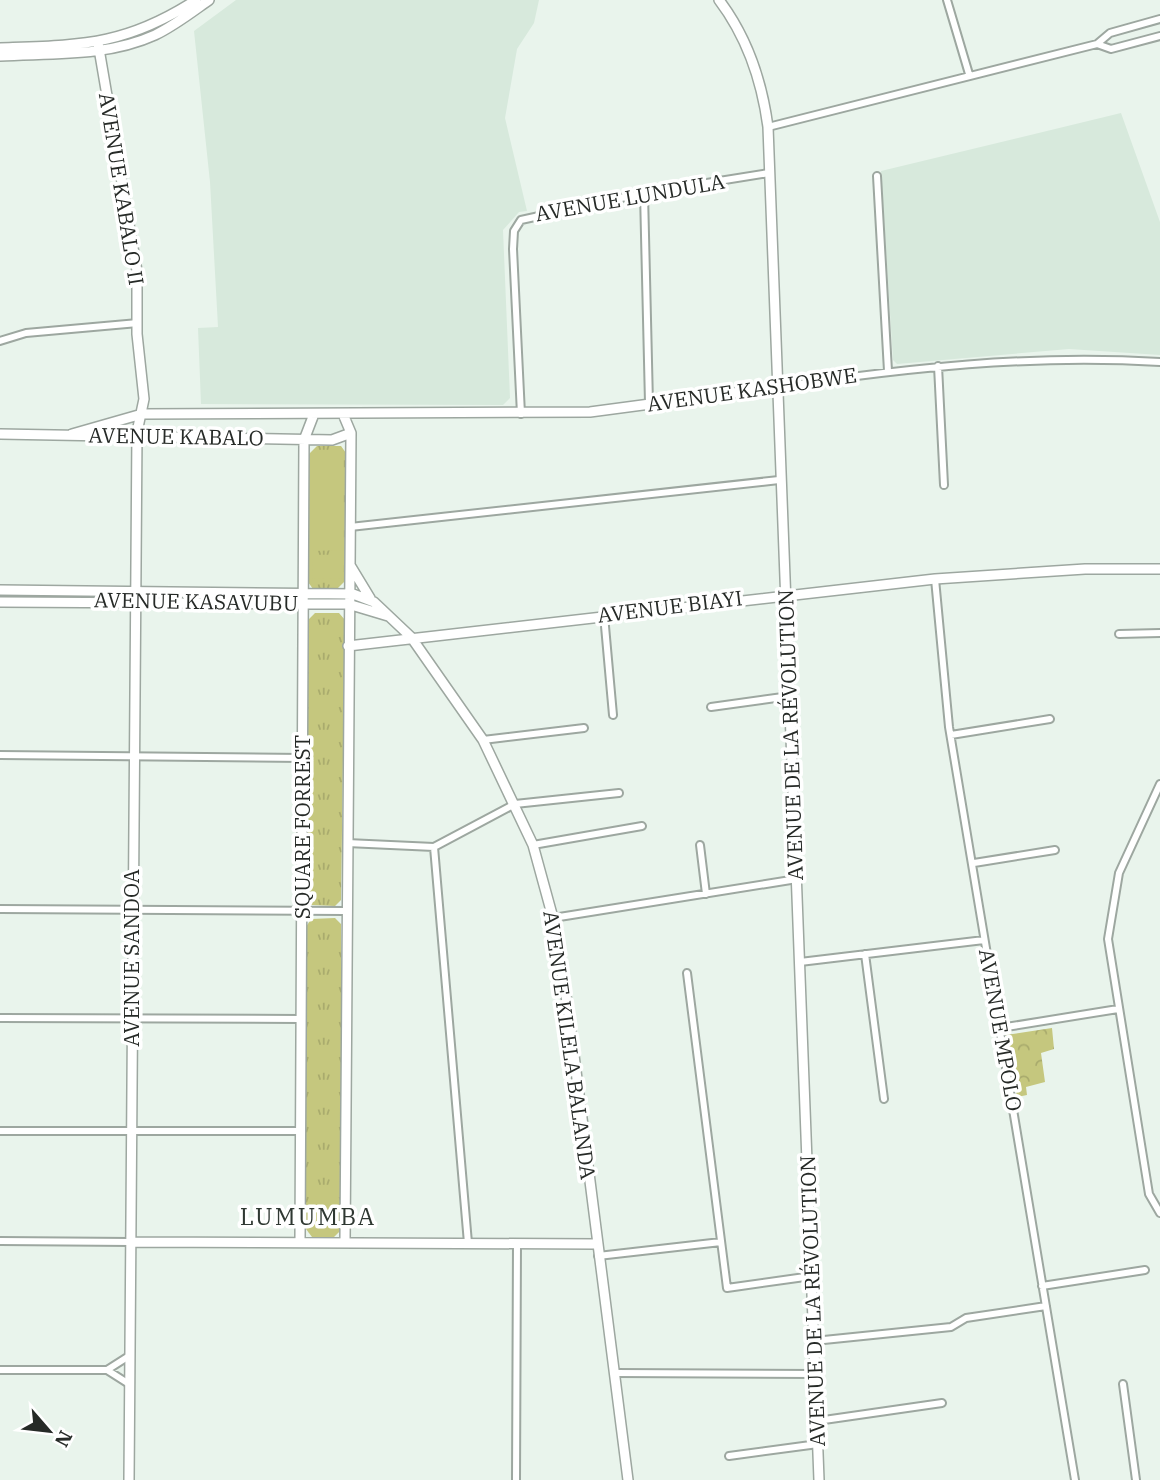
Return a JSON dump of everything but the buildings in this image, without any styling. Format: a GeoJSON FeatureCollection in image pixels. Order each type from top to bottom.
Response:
{"type":"FeatureCollection","features":[{"type":"Feature","properties":{"kind":"street"},"geometry":{"type":"LineString","coordinates":[[0,56],[99,46],[149,28],[196,2],[209,0]]}},
{"type":"Feature","properties":{"kind":"street","name":"AVENUE DE LA RÉVOLUTION"},"geometry":{"type":"LineString","coordinates":[[719,0],[752,59],[762,91],[768,127],[779,480],[790,696],[819,1480]]}},
{"type":"Feature","properties":{"kind":"street"},"geometry":{"type":"LineString","coordinates":[[947,0],[969,75]]}},
{"type":"Feature","properties":{"kind":"street"},"geometry":{"type":"LineString","coordinates":[[768,127],[1097,44],[1110,33],[1160,19]]}},
{"type":"Feature","properties":{"kind":"street"},"geometry":{"type":"LineString","coordinates":[[1097,44],[1111,49],[1160,36]]}},
{"type":"Feature","properties":{"kind":"street"},"geometry":{"type":"LineString","coordinates":[[0,48],[99,46]]}},
{"type":"Feature","properties":{"kind":"street","name":"AVENUE KABALO II"},"geometry":{"type":"LineString","coordinates":[[99,46],[135,253],[144,399],[142,414]]}},
{"type":"Feature","properties":{"kind":"street","name":"AVENUE LUNDULA"},"geometry":{"type":"LineString","coordinates":[[521,414],[513,249],[517,225],[526,217],[644,193],[769,173]]}},
{"type":"Feature","properties":{"kind":"street"},"geometry":{"type":"LineString","coordinates":[[877,176],[888,371]]}},
{"type":"Feature","properties":{"kind":"street"},"geometry":{"type":"LineString","coordinates":[[644,193],[649,403]]}},
{"type":"Feature","properties":{"kind":"street"},"geometry":{"type":"LineString","coordinates":[[0,341],[26,333],[138,323]]}},
{"type":"Feature","properties":{"kind":"street","name":"AVENUE KASHOBWE"},"geometry":{"type":"LineString","coordinates":[[343,414],[590,412],[938,366],[1062,357],[1160,362]]}},
{"type":"Feature","properties":{"kind":"street"},"geometry":{"type":"LineString","coordinates":[[938,366],[944,485]]}},
{"type":"Feature","properties":{"kind":"street","name":"AVENUE KABALO"},"geometry":{"type":"LineString","coordinates":[[72,434],[142,414],[343,414]]}},
{"type":"Feature","properties":{"kind":"street","name":"AVENUE SANDOA"},"geometry":{"type":"LineString","coordinates":[[129,1480],[133,756],[137,436],[142,414]]}},
{"type":"Feature","properties":{"kind":"street","name":"SQUARE FORREST"},"geometry":{"type":"LineString","coordinates":[[300,1242],[304,440],[314,414]]}},
{"type":"Feature","properties":{"kind":"street","name":"SQUARE FORREST"},"geometry":{"type":"LineString","coordinates":[[343,414],[351,432],[345,911],[345,1242]]}},
{"type":"Feature","properties":{"kind":"street"},"geometry":{"type":"LineString","coordinates":[[351,432],[370,414]]}},
{"type":"Feature","properties":{"kind":"street","name":"AVENUE KABALO"},"geometry":{"type":"LineString","coordinates":[[0,434],[332,440],[351,432]]}},
{"type":"Feature","properties":{"kind":"street"},"geometry":{"type":"LineString","coordinates":[[350,527],[779,480]]}},
{"type":"Feature","properties":{"kind":"street"},"geometry":{"type":"LineString","coordinates":[[349,563],[371,600]]}},
{"type":"Feature","properties":{"kind":"street","name":"AVENUE BIAYI"},"geometry":{"type":"LineString","coordinates":[[348,646],[411,636],[935,579],[1076,569],[1160,569]]}},
{"type":"Feature","properties":{"kind":"street","name":"AVENUE MPOLO"},"geometry":{"type":"LineString","coordinates":[[935,579],[951,735],[1075,1480]]}},
{"type":"Feature","properties":{"kind":"street","name":"AVENUE KASAVUBU"},"geometry":{"type":"LineString","coordinates":[[0,590],[135,597],[348,599],[389,617]]}},
{"type":"Feature","properties":{"kind":"street","name":"AVENUE KASAVUBU"},"geometry":{"type":"LineString","coordinates":[[0,602],[135,597]]}},
{"type":"Feature","properties":{"kind":"street","name":"AVENUE KILELA BALANDA"},"geometry":{"type":"LineString","coordinates":[[348,599],[371,600],[411,636],[483,740],[533,845],[552,918],[568,1008],[628,1480]]}},
{"type":"Feature","properties":{"kind":"street"},"geometry":{"type":"LineString","coordinates":[[604,615],[613,715]]}},
{"type":"Feature","properties":{"kind":"street"},"geometry":{"type":"LineString","coordinates":[[1119,634],[1160,633]]}},
{"type":"Feature","properties":{"kind":"street"},"geometry":{"type":"LineString","coordinates":[[711,706],[790,696]]}},
{"type":"Feature","properties":{"kind":"street"},"geometry":{"type":"LineString","coordinates":[[951,735],[1050,719]]}},
{"type":"Feature","properties":{"kind":"street"},"geometry":{"type":"LineString","coordinates":[[483,740],[584,728]]}},
{"type":"Feature","properties":{"kind":"street"},"geometry":{"type":"LineString","coordinates":[[0,755],[304,758]]}},
{"type":"Feature","properties":{"kind":"street"},"geometry":{"type":"LineString","coordinates":[[1160,784],[1122,866],[1111,908],[1109,955],[1149,1194],[1160,1213]]}},
{"type":"Feature","properties":{"kind":"street"},"geometry":{"type":"LineString","coordinates":[[347,843],[434,847],[515,804],[619,793]]}},
{"type":"Feature","properties":{"kind":"street"},"geometry":{"type":"LineString","coordinates":[[533,845],[642,826]]}},
{"type":"Feature","properties":{"kind":"street"},"geometry":{"type":"LineString","coordinates":[[701,845],[706,894]]}},
{"type":"Feature","properties":{"kind":"street"},"geometry":{"type":"LineString","coordinates":[[434,847],[468,1243]]}},
{"type":"Feature","properties":{"kind":"street"},"geometry":{"type":"LineString","coordinates":[[974,863],[1055,850]]}},
{"type":"Feature","properties":{"kind":"street"},"geometry":{"type":"LineString","coordinates":[[552,918],[797,879]]}},
{"type":"Feature","properties":{"kind":"street"},"geometry":{"type":"LineString","coordinates":[[0,909],[345,911]]}},
{"type":"Feature","properties":{"kind":"street"},"geometry":{"type":"LineString","coordinates":[[800,962],[984,940]]}},
{"type":"Feature","properties":{"kind":"street"},"geometry":{"type":"LineString","coordinates":[[865,954],[884,1099]]}},
{"type":"Feature","properties":{"kind":"street"},"geometry":{"type":"LineString","coordinates":[[687,973],[729,1289],[812,1276]]}},
{"type":"Feature","properties":{"kind":"street"},"geometry":{"type":"LineString","coordinates":[[1000,1028],[1118,1009]]}},
{"type":"Feature","properties":{"kind":"street"},"geometry":{"type":"LineString","coordinates":[[0,1018],[302,1019]]}},
{"type":"Feature","properties":{"kind":"street"},"geometry":{"type":"LineString","coordinates":[[0,1130],[300,1131]]}},
{"type":"Feature","properties":{"kind":"street"},"geometry":{"type":"LineString","coordinates":[[0,1241],[596,1244]]}},
{"type":"Feature","properties":{"kind":"street"},"geometry":{"type":"LineString","coordinates":[[598,1256],[721,1242]]}},
{"type":"Feature","properties":{"kind":"street"},"geometry":{"type":"LineString","coordinates":[[516,1480],[517,1244]]}},
{"type":"Feature","properties":{"kind":"street"},"geometry":{"type":"LineString","coordinates":[[1042,1286],[1145,1270]]}},
{"type":"Feature","properties":{"kind":"street"},"geometry":{"type":"LineString","coordinates":[[814,1341],[951,1327],[966,1318],[1046,1306]]}},
{"type":"Feature","properties":{"kind":"street"},"geometry":{"type":"LineString","coordinates":[[0,1370],[107,1370],[129,1356]]}},
{"type":"Feature","properties":{"kind":"street"},"geometry":{"type":"LineString","coordinates":[[107,1370],[129,1384]]}},
{"type":"Feature","properties":{"kind":"street"},"geometry":{"type":"LineString","coordinates":[[615,1373],[815,1374]]}},
{"type":"Feature","properties":{"kind":"street"},"geometry":{"type":"LineString","coordinates":[[1123,1384],[1136,1480]]}},
{"type":"Feature","properties":{"kind":"street"},"geometry":{"type":"LineString","coordinates":[[817,1421],[942,1403]]}},
{"type":"Feature","properties":{"kind":"street"},"geometry":{"type":"LineString","coordinates":[[729,1456],[818,1444]]}},
{"type":"Feature","properties":{"kind":"shaded area"},"geometry":{"type":"Polygon","coordinates":[[[236,0],[539,0],[534,23],[517,49],[505,118],[527,211],[519,212],[503,230],[510,398],[503,405],[201,404],[198,328],[218,327],[210,182],[194,31],[236,0]]]}},
{"type":"Feature","properties":{"kind":"shaded area"},"geometry":{"type":"Polygon","coordinates":[[[1121,113],[1160,222],[1160,355],[1069,349],[897,364],[893,360],[881,171],[1121,113]]]}},
{"type":"Feature","properties":{"kind":"green space"},"geometry":{"type":"Polygon","coordinates":[[[317,446],[341,446],[346,453],[345,581],[337,589],[313,589],[308,582],[309,454],[317,446]]]}},
{"type":"Feature","properties":{"kind":"green space"},"geometry":{"type":"Polygon","coordinates":[[[313,457],[343,457],[343,550],[313,551],[313,457]]]}},
{"type":"Feature","properties":{"kind":"green space"},"geometry":{"type":"Polygon","coordinates":[[[313,557],[342,557],[342,579],[312,578],[313,557]]]}},
{"type":"Feature","properties":{"kind":"green space"},"geometry":{"type":"Polygon","coordinates":[[[315,613],[339,613],[345,620],[341,900],[335,906],[311,905],[307,899],[308,620],[315,613]]]}},
{"type":"Feature","properties":{"kind":"green space"},"geometry":{"type":"Polygon","coordinates":[[[335,918],[341,924],[341,1230],[334,1237],[312,1237],[306,1229],[306,927],[311,919],[335,918]]]}},
{"type":"Feature","properties":{"kind":"green space"},"geometry":{"type":"Polygon","coordinates":[[[1052,1028],[1054,1049],[1041,1053],[1045,1082],[1026,1087],[1027,1095],[1017,1097],[1006,1035],[1052,1028]]]}},
{"type":"Feature","properties":{"kind":"district","name":"LUMUMBA"},"geometry":{"type":"Point","coordinates":[308,1217]}}]}
